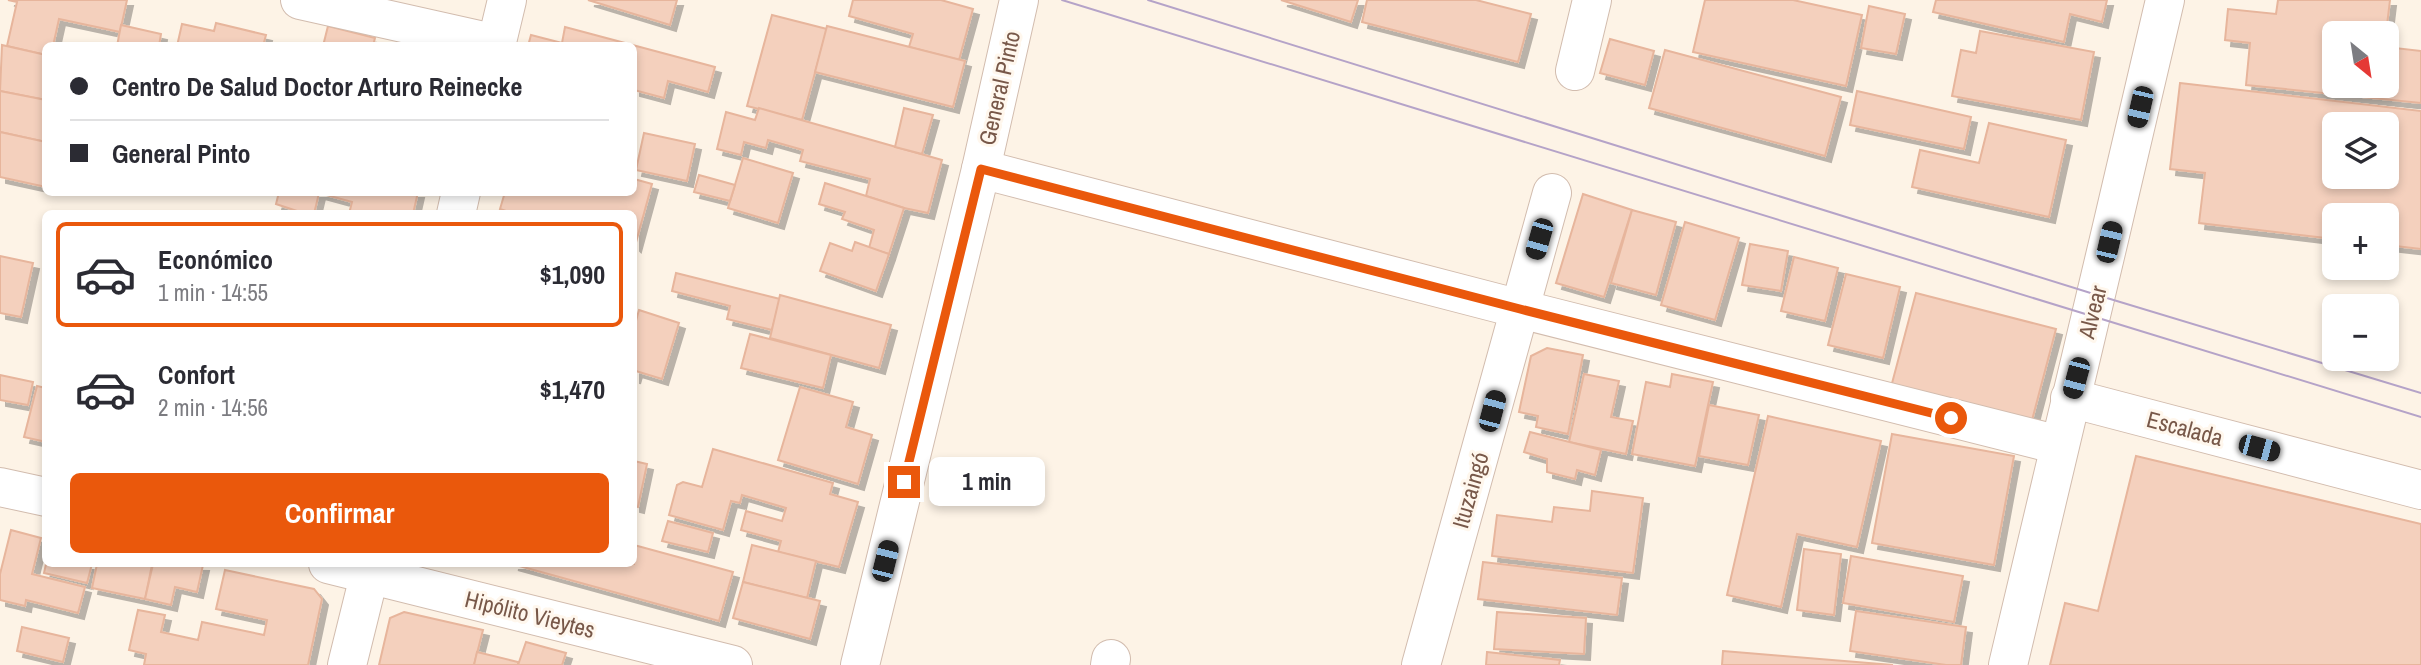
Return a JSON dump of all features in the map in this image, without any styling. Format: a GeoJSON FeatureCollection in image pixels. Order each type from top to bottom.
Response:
{"type":"FeatureCollection","features":[{"type":"Feature","properties":{"kind":"street"},"geometry":{"type":"LineString","coordinates":[[300,0],[483,42]]}},
{"type":"Feature","properties":{"kind":"street"},"geometry":{"type":"LineString","coordinates":[[497,42],[507,0]]}},
{"type":"Feature","properties":{"kind":"street","name":"General Pinto"},"geometry":{"type":"LineString","coordinates":[[860,665],[981,169],[1019,0]]}},
{"type":"Feature","properties":{"kind":"street"},"geometry":{"type":"LineString","coordinates":[[1575,71],[1592,0]]}},
{"type":"Feature","properties":{"kind":"street","name":"Alvear"},"geometry":{"type":"LineString","coordinates":[[2008,665],[2165,0]]}},
{"type":"Feature","properties":{"kind":"street"},"geometry":{"type":"LineString","coordinates":[[981,169],[2059,445]]}},
{"type":"Feature","properties":{"kind":"street","name":"Ituzaingó"},"geometry":{"type":"LineString","coordinates":[[1421,665],[1552,193]]}},
{"type":"Feature","properties":{"kind":"street","name":"Escalada"},"geometry":{"type":"LineString","coordinates":[[2070,398],[2421,490]]}},
{"type":"Feature","properties":{"kind":"street"},"geometry":{"type":"LineString","coordinates":[[0,487],[42,496]]}},
{"type":"Feature","properties":{"kind":"street"},"geometry":{"type":"LineString","coordinates":[[347,665],[370,568]]}},
{"type":"Feature","properties":{"kind":"street","name":"Hipólito Vieytes"},"geometry":{"type":"LineString","coordinates":[[370,568],[733,665]]}},
{"type":"Feature","properties":{"kind":"building"},"geometry":{"type":"Polygon","coordinates":[[[8,0],[127,0],[120,32],[59,19],[54,42],[42,42],[42,54],[7,46],[17,2],[8,0]]]}},
{"type":"Feature","properties":{"kind":"building"},"geometry":{"type":"Polygon","coordinates":[[[588,0],[677,0],[670,25],[588,0]]]}},
{"type":"Feature","properties":{"kind":"building"},"geometry":{"type":"Polygon","coordinates":[[[853,0],[941,0],[973,9],[959,60],[909,47],[913,34],[849,16],[853,0]]]}},
{"type":"Feature","properties":{"kind":"building"},"geometry":{"type":"Polygon","coordinates":[[[1281,0],[1358,0],[1351,22],[1281,0]]]}},
{"type":"Feature","properties":{"kind":"building"},"geometry":{"type":"Polygon","coordinates":[[[1367,0],[1476,0],[1531,14],[1518,62],[1362,22],[1367,0]]]}},
{"type":"Feature","properties":{"kind":"building"},"geometry":{"type":"Polygon","coordinates":[[[1705,0],[1793,0],[1862,15],[1846,86],[1693,52],[1705,0]]]}},
{"type":"Feature","properties":{"kind":"building"},"geometry":{"type":"Polygon","coordinates":[[[1936,0],[2107,0],[2102,22],[2070,14],[2064,42],[1933,12],[1936,0]]]}},
{"type":"Feature","properties":{"kind":"building"},"geometry":{"type":"Polygon","coordinates":[[[2278,0],[2390,0],[2387,21],[2322,21],[2322,93],[2246,85],[2250,43],[2225,40],[2228,9],[2276,14],[2278,0]]]}},
{"type":"Feature","properties":{"kind":"building"},"geometry":{"type":"Polygon","coordinates":[[[1869,6],[1905,14],[1896,54],[1861,48],[1869,6]]]}},
{"type":"Feature","properties":{"kind":"building"},"geometry":{"type":"Polygon","coordinates":[[[772,15],[827,29],[802,120],[747,106],[772,15]]]}},
{"type":"Feature","properties":{"kind":"building"},"geometry":{"type":"Polygon","coordinates":[[[216,23],[266,35],[264,42],[178,42],[182,24],[214,31],[216,23]]]}},
{"type":"Feature","properties":{"kind":"building"},"geometry":{"type":"Polygon","coordinates":[[[121,25],[161,34],[160,42],[118,42],[121,25]]]}},
{"type":"Feature","properties":{"kind":"building"},"geometry":{"type":"Polygon","coordinates":[[[328,26],[375,38],[374,42],[324,42],[328,26]]]}},
{"type":"Feature","properties":{"kind":"building"},"geometry":{"type":"Polygon","coordinates":[[[827,26],[965,61],[953,107],[815,72],[827,26]]]}},
{"type":"Feature","properties":{"kind":"building"},"geometry":{"type":"Polygon","coordinates":[[[565,27],[621,42],[562,42],[565,27]]]}},
{"type":"Feature","properties":{"kind":"building"},"geometry":{"type":"Polygon","coordinates":[[[1980,31],[2094,52],[2081,120],[1952,96],[1961,50],[1976,53],[1980,31]]]}},
{"type":"Feature","properties":{"kind":"building"},"geometry":{"type":"Polygon","coordinates":[[[531,35],[558,42],[529,42],[531,35]]]}},
{"type":"Feature","properties":{"kind":"building"},"geometry":{"type":"Polygon","coordinates":[[[1610,39],[1654,51],[1645,85],[1600,73],[1610,39]]]}},
{"type":"Feature","properties":{"kind":"building"},"geometry":{"type":"Polygon","coordinates":[[[2,45],[42,54],[42,99],[0,91],[2,45]]]}},
{"type":"Feature","properties":{"kind":"building"},"geometry":{"type":"Polygon","coordinates":[[[637,46],[715,67],[708,92],[668,81],[664,98],[637,91],[637,46]]]}},
{"type":"Feature","properties":{"kind":"building"},"geometry":{"type":"Polygon","coordinates":[[[2399,48],[2421,51],[2421,103],[2372,98],[2399,98],[2399,48]]]}},
{"type":"Feature","properties":{"kind":"building"},"geometry":{"type":"Polygon","coordinates":[[[1665,50],[1841,97],[1825,156],[1649,108],[1665,50]]]}},
{"type":"Feature","properties":{"kind":"building"},"geometry":{"type":"Polygon","coordinates":[[[2180,83],[2421,111],[2421,249],[2399,246],[2399,203],[2322,203],[2322,238],[2199,223],[2205,173],[2170,169],[2180,83]]]}},
{"type":"Feature","properties":{"kind":"building"},"geometry":{"type":"Polygon","coordinates":[[[0,91],[42,99],[42,141],[0,132],[0,91]]]}},
{"type":"Feature","properties":{"kind":"building"},"geometry":{"type":"Polygon","coordinates":[[[1857,91],[1971,117],[1964,149],[1850,125],[1857,91]]]}},
{"type":"Feature","properties":{"kind":"building"},"geometry":{"type":"Polygon","coordinates":[[[759,108],[942,160],[928,213],[866,196],[870,179],[800,161],[803,150],[768,140],[766,148],[744,142],[741,155],[717,149],[726,112],[755,120],[759,108]]]}},
{"type":"Feature","properties":{"kind":"building"},"geometry":{"type":"Polygon","coordinates":[[[904,108],[933,115],[922,154],[895,147],[904,108]]]}},
{"type":"Feature","properties":{"kind":"building"},"geometry":{"type":"Polygon","coordinates":[[[1989,123],[2066,140],[2049,217],[1912,187],[1920,150],[1979,163],[1989,123]]]}},
{"type":"Feature","properties":{"kind":"building"},"geometry":{"type":"Polygon","coordinates":[[[0,132],[42,141],[42,186],[0,177],[0,132]]]}},
{"type":"Feature","properties":{"kind":"building"},"geometry":{"type":"Polygon","coordinates":[[[644,133],[695,144],[687,181],[637,170],[644,133]]]}},
{"type":"Feature","properties":{"kind":"building"},"geometry":{"type":"Polygon","coordinates":[[[743,158],[793,173],[778,223],[728,208],[743,158]]]}},
{"type":"Feature","properties":{"kind":"building"},"geometry":{"type":"Polygon","coordinates":[[[699,175],[735,185],[730,201],[694,192],[699,175]]]}},
{"type":"Feature","properties":{"kind":"building"},"geometry":{"type":"Polygon","coordinates":[[[637,180],[652,184],[637,239],[637,210],[500,209],[504,196],[637,196],[637,180]]]}},
{"type":"Feature","properties":{"kind":"building"},"geometry":{"type":"Polygon","coordinates":[[[825,183],[904,208],[889,254],[869,248],[874,230],[842,219],[845,212],[819,204],[825,183]]]}},
{"type":"Feature","properties":{"kind":"building"},"geometry":{"type":"Polygon","coordinates":[[[1583,194],[1632,210],[1604,297],[1556,283],[1583,194]]]}},
{"type":"Feature","properties":{"kind":"building"},"geometry":{"type":"Polygon","coordinates":[[[278,196],[318,196],[315,210],[294,210],[276,204],[278,196]]]}},
{"type":"Feature","properties":{"kind":"building"},"geometry":{"type":"Polygon","coordinates":[[[330,196],[417,196],[414,210],[350,210],[352,202],[330,196]]]}},
{"type":"Feature","properties":{"kind":"building"},"geometry":{"type":"Polygon","coordinates":[[[1632,210],[1676,222],[1656,295],[1611,283],[1632,210]]]}},
{"type":"Feature","properties":{"kind":"building"},"geometry":{"type":"Polygon","coordinates":[[[1685,222],[1739,238],[1715,320],[1661,305],[1685,222]]]}},
{"type":"Feature","properties":{"kind":"building"},"geometry":{"type":"Polygon","coordinates":[[[855,242],[889,254],[876,291],[820,271],[830,243],[852,251],[855,242]]]}},
{"type":"Feature","properties":{"kind":"building"},"geometry":{"type":"Polygon","coordinates":[[[1750,244],[1788,251],[1781,291],[1742,285],[1750,244]]]}},
{"type":"Feature","properties":{"kind":"building"},"geometry":{"type":"Polygon","coordinates":[[[0,256],[33,263],[21,317],[0,313],[0,256]]]}},
{"type":"Feature","properties":{"kind":"building"},"geometry":{"type":"Polygon","coordinates":[[[1794,257],[1838,268],[1825,321],[1781,311],[1794,257]]]}},
{"type":"Feature","properties":{"kind":"building"},"geometry":{"type":"Polygon","coordinates":[[[676,273],[780,299],[772,330],[727,319],[730,306],[672,291],[676,273]]]}},
{"type":"Feature","properties":{"kind":"building"},"geometry":{"type":"Polygon","coordinates":[[[1846,274],[1900,287],[1883,358],[1828,345],[1846,274]]]}},
{"type":"Feature","properties":{"kind":"building"},"geometry":{"type":"Polygon","coordinates":[[[1916,293],[2056,329],[2031,424],[1891,387],[1916,293]]]}},
{"type":"Feature","properties":{"kind":"building"},"geometry":{"type":"Polygon","coordinates":[[[780,295],[891,325],[879,368],[770,338],[780,295]]]}},
{"type":"Feature","properties":{"kind":"building"},"geometry":{"type":"Polygon","coordinates":[[[639,310],[679,323],[662,379],[637,371],[639,310]]]}},
{"type":"Feature","properties":{"kind":"building"},"geometry":{"type":"Polygon","coordinates":[[[750,334],[831,355],[823,388],[741,368],[750,334]]]}},
{"type":"Feature","properties":{"kind":"building"},"geometry":{"type":"Polygon","coordinates":[[[1547,348],[1583,355],[1568,434],[1536,427],[1538,416],[1519,412],[1531,356],[1547,348]]]}},
{"type":"Feature","properties":{"kind":"building"},"geometry":{"type":"Polygon","coordinates":[[[1584,374],[1619,381],[1611,417],[1633,421],[1626,454],[1569,442],[1584,374]]]}},
{"type":"Feature","properties":{"kind":"building"},"geometry":{"type":"Polygon","coordinates":[[[1672,374],[1713,382],[1695,466],[1632,454],[1646,382],[1670,387],[1672,374]]]}},
{"type":"Feature","properties":{"kind":"building"},"geometry":{"type":"Polygon","coordinates":[[[0,375],[33,382],[28,405],[0,400],[0,375]]]}},
{"type":"Feature","properties":{"kind":"building"},"geometry":{"type":"Polygon","coordinates":[[[37,386],[42,387],[42,441],[24,437],[37,386]]]}},
{"type":"Feature","properties":{"kind":"building"},"geometry":{"type":"Polygon","coordinates":[[[800,387],[853,402],[846,427],[872,435],[858,484],[778,460],[800,387]]]}},
{"type":"Feature","properties":{"kind":"building"},"geometry":{"type":"Polygon","coordinates":[[[1709,405],[1759,415],[1748,465],[1699,456],[1709,405]]]}},
{"type":"Feature","properties":{"kind":"building"},"geometry":{"type":"Polygon","coordinates":[[[1768,416],[1881,441],[1857,547],[1797,534],[1781,607],[1727,595],[1768,416]]]}},
{"type":"Feature","properties":{"kind":"building"},"geometry":{"type":"Polygon","coordinates":[[[1530,432],[1601,450],[1595,475],[1577,470],[1575,479],[1547,472],[1547,459],[1524,452],[1530,432]]]}},
{"type":"Feature","properties":{"kind":"building"},"geometry":{"type":"Polygon","coordinates":[[[1892,434],[2014,456],[1994,565],[1872,543],[1892,434]]]}},
{"type":"Feature","properties":{"kind":"building"},"geometry":{"type":"Polygon","coordinates":[[[713,449],[833,483],[830,494],[858,502],[839,567],[778,552],[781,541],[741,530],[746,511],[782,521],[786,508],[742,495],[740,503],[731,501],[723,530],[669,515],[677,485],[683,482],[702,487],[713,449]]]}},
{"type":"Feature","properties":{"kind":"building"},"geometry":{"type":"Polygon","coordinates":[[[2136,456],[2421,524],[2421,665],[2050,665],[2065,603],[2098,611],[2136,456]]]}},
{"type":"Feature","properties":{"kind":"building"},"geometry":{"type":"Polygon","coordinates":[[[637,462],[647,464],[637,507],[637,462]]]}},
{"type":"Feature","properties":{"kind":"building"},"geometry":{"type":"Polygon","coordinates":[[[1592,491],[1643,498],[1633,573],[1492,556],[1497,515],[1552,522],[1554,507],[1590,511],[1592,491]]]}},
{"type":"Feature","properties":{"kind":"building"},"geometry":{"type":"Polygon","coordinates":[[[668,521],[713,533],[708,552],[662,541],[668,521]]]}},
{"type":"Feature","properties":{"kind":"building"},"geometry":{"type":"Polygon","coordinates":[[[11,530],[41,538],[32,574],[85,587],[78,613],[26,600],[25,606],[0,600],[0,574],[11,530]]]}},
{"type":"Feature","properties":{"kind":"building"},"geometry":{"type":"Polygon","coordinates":[[[752,545],[816,561],[807,598],[743,582],[752,545]]]}},
{"type":"Feature","properties":{"kind":"building"},"geometry":{"type":"Polygon","coordinates":[[[637,546],[733,572],[719,621],[523,567],[637,567],[637,546]]]}},
{"type":"Feature","properties":{"kind":"building"},"geometry":{"type":"Polygon","coordinates":[[[1804,549],[1841,554],[1834,615],[1797,610],[1804,549]]]}},
{"type":"Feature","properties":{"kind":"building"},"geometry":{"type":"Polygon","coordinates":[[[1851,556],[1963,576],[1954,622],[1843,603],[1851,556]]]}},
{"type":"Feature","properties":{"kind":"building"},"geometry":{"type":"Polygon","coordinates":[[[1483,562],[1622,578],[1617,615],[1478,599],[1483,562]]]}},
{"type":"Feature","properties":{"kind":"building"},"geometry":{"type":"Polygon","coordinates":[[[45,567],[91,567],[87,583],[44,573],[45,567]]]}},
{"type":"Feature","properties":{"kind":"building"},"geometry":{"type":"Polygon","coordinates":[[[96,567],[152,567],[145,599],[92,588],[96,567]]]}},
{"type":"Feature","properties":{"kind":"building"},"geometry":{"type":"Polygon","coordinates":[[[152,567],[203,567],[197,592],[175,587],[171,605],[145,599],[152,567]]]}},
{"type":"Feature","properties":{"kind":"building"},"geometry":{"type":"Polygon","coordinates":[[[225,570],[314,589],[322,599],[308,665],[144,665],[146,654],[129,650],[138,610],[165,615],[161,632],[198,640],[202,622],[264,635],[267,620],[216,609],[225,570]]]}},
{"type":"Feature","properties":{"kind":"building"},"geometry":{"type":"Polygon","coordinates":[[[743,582],[820,601],[810,639],[733,618],[743,582]]]}},
{"type":"Feature","properties":{"kind":"building"},"geometry":{"type":"Polygon","coordinates":[[[1856,611],[1966,627],[1961,665],[1850,651],[1856,611]]]}},
{"type":"Feature","properties":{"kind":"building"},"geometry":{"type":"Polygon","coordinates":[[[404,612],[483,630],[474,665],[379,665],[390,618],[404,612]]]}},
{"type":"Feature","properties":{"kind":"building"},"geometry":{"type":"Polygon","coordinates":[[[1497,612],[1586,618],[1584,654],[1494,649],[1497,612]]]}},
{"type":"Feature","properties":{"kind":"building"},"geometry":{"type":"Polygon","coordinates":[[[22,627],[69,638],[63,662],[17,651],[22,627]]]}},
{"type":"Feature","properties":{"kind":"building"},"geometry":{"type":"Polygon","coordinates":[[[526,642],[566,653],[562,665],[518,665],[526,642]]]}},
{"type":"Feature","properties":{"kind":"building"},"geometry":{"type":"Polygon","coordinates":[[[1723,651],[1893,665],[1722,665],[1723,651]]]}},
{"type":"Feature","properties":{"kind":"building"},"geometry":{"type":"Polygon","coordinates":[[[477,652],[518,662],[518,665],[474,665],[477,652]]]}},
{"type":"Feature","properties":{"kind":"building"},"geometry":{"type":"Polygon","coordinates":[[[1487,652],[1560,660],[1559,665],[1486,665],[1487,652]]]}},
{"type":"Feature","properties":{"kind":"tram line"},"geometry":{"type":"LineString","coordinates":[[1062,0],[2421,417]]}},
{"type":"Feature","properties":{"kind":"tram line"},"geometry":{"type":"LineString","coordinates":[[1148,0],[2421,393]]}},
{"type":"Feature","properties":{"kind":"route"},"geometry":{"type":"LineString","coordinates":[[904,482],[981,169],[1951,418]]}}]}
